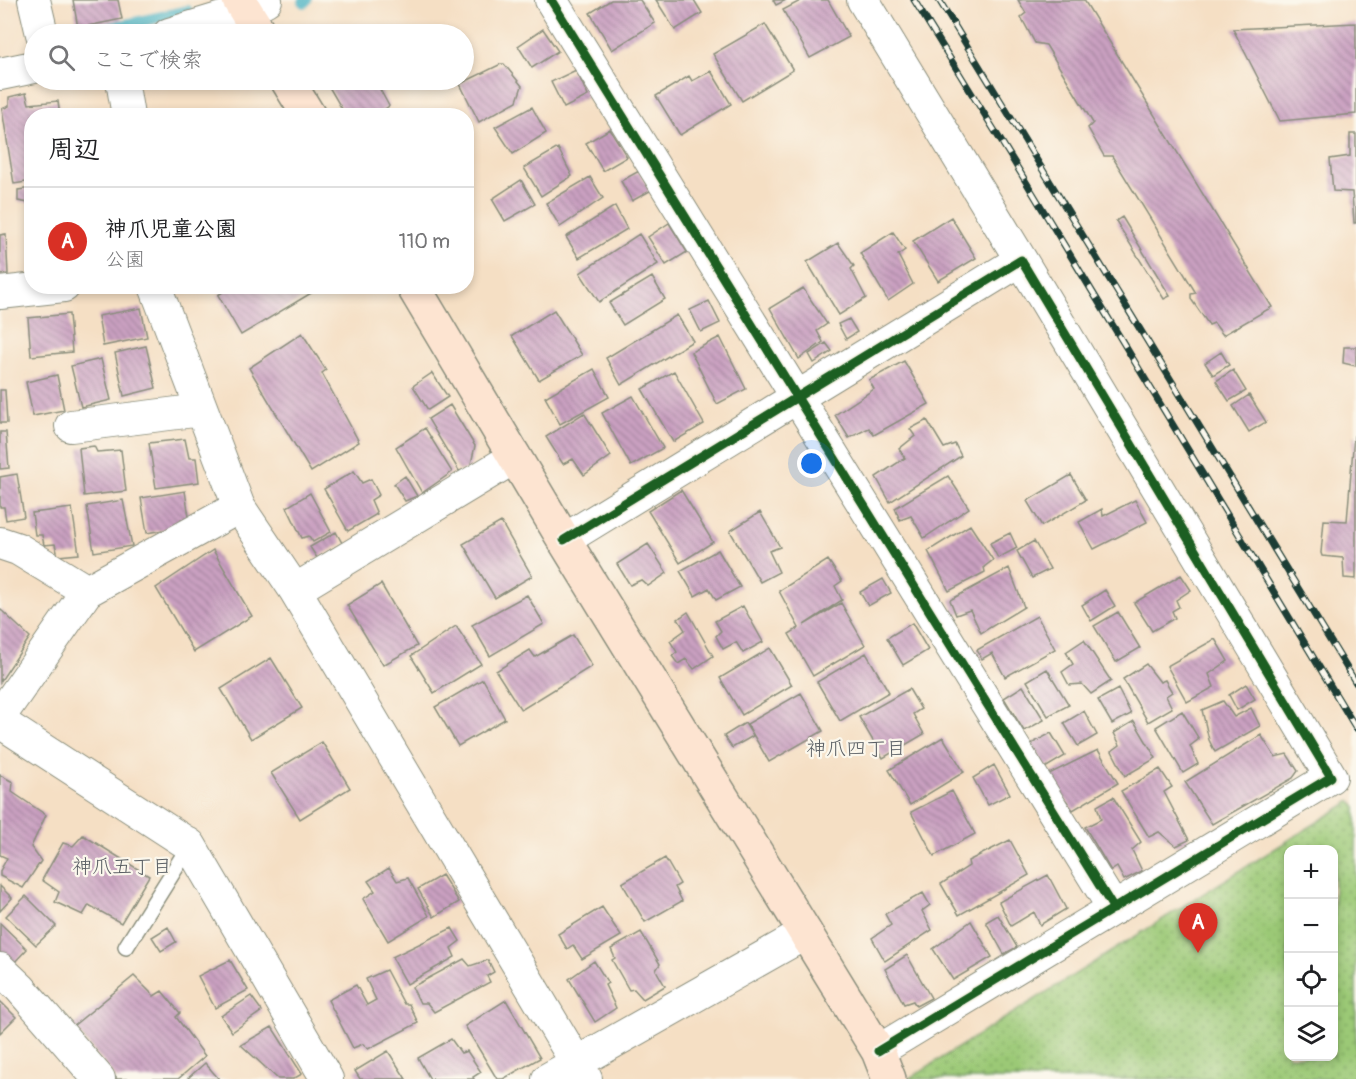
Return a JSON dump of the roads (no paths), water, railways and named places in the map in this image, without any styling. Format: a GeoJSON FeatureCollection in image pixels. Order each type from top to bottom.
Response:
{"type":"FeatureCollection","features":[{"type":"Feature","properties":{"kind":"street"},"geometry":{"type":"LineString","coordinates":[[34,0],[40,24]]}},
{"type":"Feature","properties":{"kind":"street"},"geometry":{"type":"LineString","coordinates":[[551,0],[1114,909]]}},
{"type":"Feature","properties":{"kind":"street"},"geometry":{"type":"LineString","coordinates":[[418,294],[564,540],[806,933],[884,1065],[1114,909],[1331,777],[863,0]]}},
{"type":"Feature","properties":{"kind":"street"},"geometry":{"type":"LineString","coordinates":[[205,24],[252,11]]}},
{"type":"Feature","properties":{"kind":"street"},"geometry":{"type":"LineString","coordinates":[[0,74],[24,69]]}},
{"type":"Feature","properties":{"kind":"street"},"geometry":{"type":"LineString","coordinates":[[124,90],[127,108]]}},
{"type":"Feature","properties":{"kind":"street"},"geometry":{"type":"LineString","coordinates":[[293,90],[304,108]]}},
{"type":"Feature","properties":{"kind":"street"},"geometry":{"type":"LineString","coordinates":[[564,540],[795,396],[1021,260]]}},
{"type":"Feature","properties":{"kind":"street"},"geometry":{"type":"LineString","coordinates":[[0,294],[24,291]]}},
{"type":"Feature","properties":{"kind":"street"},"geometry":{"type":"LineString","coordinates":[[155,294],[239,507],[295,590],[581,1071]]}},
{"type":"Feature","properties":{"kind":"street"},"geometry":{"type":"LineString","coordinates":[[71,426],[202,410]]}},
{"type":"Feature","properties":{"kind":"street"},"geometry":{"type":"LineString","coordinates":[[295,590],[515,457]]}},
{"type":"Feature","properties":{"kind":"street"},"geometry":{"type":"LineString","coordinates":[[0,716],[87,591],[239,507]]}},
{"type":"Feature","properties":{"kind":"street"},"geometry":{"type":"LineString","coordinates":[[0,543],[18,549],[87,591]]}},
{"type":"Feature","properties":{"kind":"street"},"geometry":{"type":"LineString","coordinates":[[0,722],[190,845],[327,1079]]}},
{"type":"Feature","properties":{"kind":"street"},"geometry":{"type":"LineString","coordinates":[[548,1079],[581,1071],[806,933]]}},
{"type":"Feature","properties":{"kind":"street"},"geometry":{"type":"LineString","coordinates":[[1,972],[20,988],[99,1079]]}},
{"type":"Feature","properties":{"kind":"lane"},"geometry":{"type":"LineString","coordinates":[[126,947],[190,845]]}},
{"type":"Feature","properties":{"kind":"waterway"},"geometry":{"type":"LineString","coordinates":[[129,24],[187,11]]}},
{"type":"Feature","properties":{"kind":"railway"},"geometry":{"type":"LineString","coordinates":[[914,0],[1356,728]]}},
{"type":"Feature","properties":{"kind":"railway"},"geometry":{"type":"LineString","coordinates":[[939,0],[1356,683]]}},
{"type":"Feature","properties":{"kind":"place","name":"神爪児童公園"},"geometry":{"type":"Point","coordinates":[1198,953]}},
{"type":"Feature","properties":{"kind":"district","name":"神爪四丁目"},"geometry":{"type":"Point","coordinates":[856,748]}},
{"type":"Feature","properties":{"kind":"district","name":"神爪五丁目"},"geometry":{"type":"Point","coordinates":[122,866]}}]}
